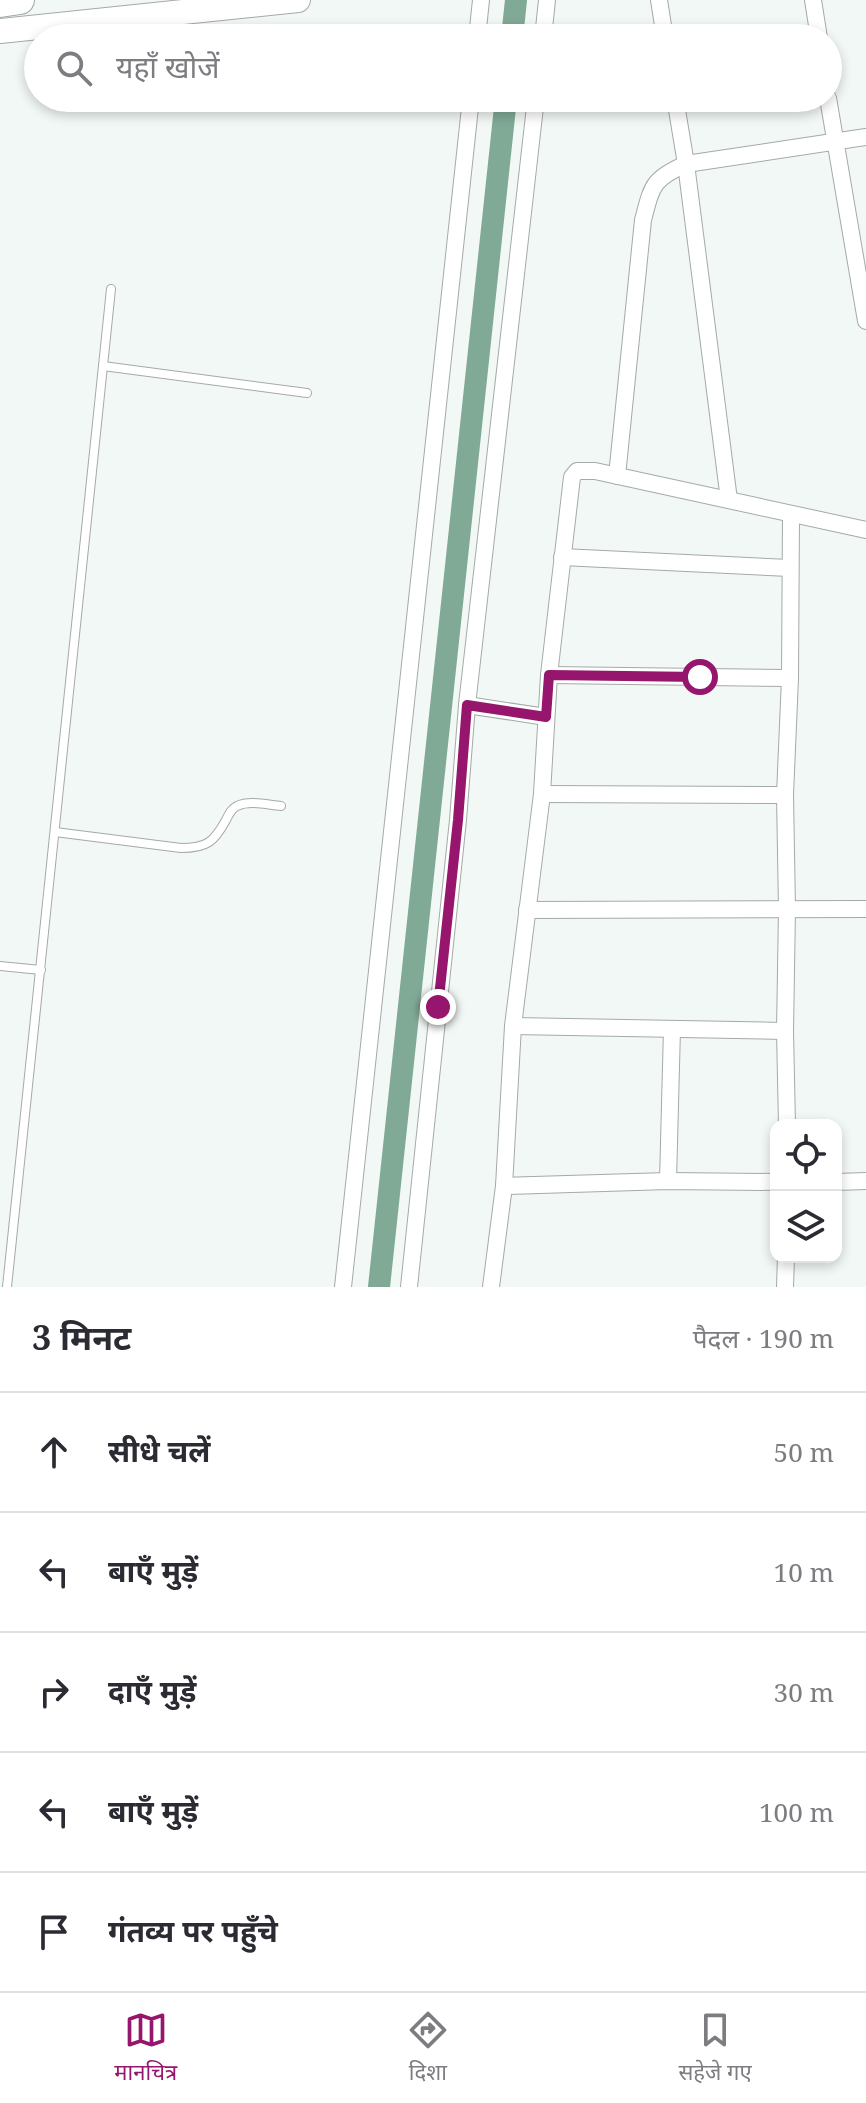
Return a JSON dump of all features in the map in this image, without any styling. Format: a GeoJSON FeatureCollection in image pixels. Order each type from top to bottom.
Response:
{"type":"FeatureCollection","features":[{"type":"Feature","properties":{"kind":"highway"},"geometry":{"type":"LineString","coordinates":[[0,3],[20,0]]}},
{"type":"Feature","properties":{"kind":"main road"},"geometry":{"type":"LineString","coordinates":[[67,24],[298,0]]}},
{"type":"Feature","properties":{"kind":"main road"},"geometry":{"type":"LineString","coordinates":[[0,31],[24,29]]}},
{"type":"Feature","properties":{"kind":"street"},"geometry":{"type":"LineString","coordinates":[[478,24],[481,0]]}},
{"type":"Feature","properties":{"kind":"street"},"geometry":{"type":"LineString","coordinates":[[544,24],[547,0]]}},
{"type":"Feature","properties":{"kind":"street"},"geometry":{"type":"LineString","coordinates":[[659,0],[663,24]]}},
{"type":"Feature","properties":{"kind":"street"},"geometry":{"type":"LineString","coordinates":[[813,0],[817,24]]}},
{"type":"Feature","properties":{"kind":"street"},"geometry":{"type":"LineString","coordinates":[[343,1287],[469,112]]}},
{"type":"Feature","properties":{"kind":"street"},"geometry":{"type":"LineString","coordinates":[[409,1287],[458,820],[467,705],[534,112]]}},
{"type":"Feature","properties":{"kind":"street"},"geometry":{"type":"LineString","coordinates":[[677,112],[729,500]]}},
{"type":"Feature","properties":{"kind":"street"},"geometry":{"type":"LineString","coordinates":[[830,112],[866,321]]}},
{"type":"Feature","properties":{"kind":"street"},"geometry":{"type":"LineString","coordinates":[[617,476],[643,220],[651,189],[663,174],[686,164],[866,137]]}},
{"type":"Feature","properties":{"kind":"street"},"geometry":{"type":"LineString","coordinates":[[491,1287],[504,1186],[513,1026],[542,794],[549,675],[572,477],[577,471],[585,470],[866,530]]}},
{"type":"Feature","properties":{"kind":"street"},"geometry":{"type":"LineString","coordinates":[[787,1119],[785,795],[790,678],[791,514]]}},
{"type":"Feature","properties":{"kind":"street"},"geometry":{"type":"LineString","coordinates":[[562,557],[790,568]]}},
{"type":"Feature","properties":{"kind":"street"},"geometry":{"type":"LineString","coordinates":[[549,675],[790,678]]}},
{"type":"Feature","properties":{"kind":"street"},"geometry":{"type":"LineString","coordinates":[[467,705],[546,717]]}},
{"type":"Feature","properties":{"kind":"street"},"geometry":{"type":"LineString","coordinates":[[542,794],[785,795]]}},
{"type":"Feature","properties":{"kind":"street"},"geometry":{"type":"LineString","coordinates":[[527,910],[866,909]]}},
{"type":"Feature","properties":{"kind":"street"},"geometry":{"type":"LineString","coordinates":[[513,1026],[785,1031]]}},
{"type":"Feature","properties":{"kind":"street"},"geometry":{"type":"LineString","coordinates":[[668,1181],[672,1029]]}},
{"type":"Feature","properties":{"kind":"street"},"geometry":{"type":"LineString","coordinates":[[504,1186],[668,1181],[770,1182]]}},
{"type":"Feature","properties":{"kind":"street"},"geometry":{"type":"LineString","coordinates":[[842,1182],[866,1181]]}},
{"type":"Feature","properties":{"kind":"street"},"geometry":{"type":"LineString","coordinates":[[785,1287],[786,1263]]}},
{"type":"Feature","properties":{"kind":"lane"},"geometry":{"type":"LineString","coordinates":[[7,1287],[111,289]]}},
{"type":"Feature","properties":{"kind":"lane"},"geometry":{"type":"LineString","coordinates":[[103,366],[307,393]]}},
{"type":"Feature","properties":{"kind":"lane"},"geometry":{"type":"LineString","coordinates":[[55,832],[196,848],[213,841],[232,809],[239,805],[281,806]]}},
{"type":"Feature","properties":{"kind":"lane"},"geometry":{"type":"LineString","coordinates":[[0,966],[41,970]]}},
{"type":"Feature","properties":{"kind":"waterway"},"geometry":{"type":"LineString","coordinates":[[513,24],[516,0]]}},
{"type":"Feature","properties":{"kind":"waterway"},"geometry":{"type":"LineString","coordinates":[[379,1287],[505,112]]}},
{"type":"Feature","properties":{"kind":"route"},"geometry":{"type":"LineString","coordinates":[[438,1007],[467,705],[546,717],[549,675],[700,677]]}}]}
